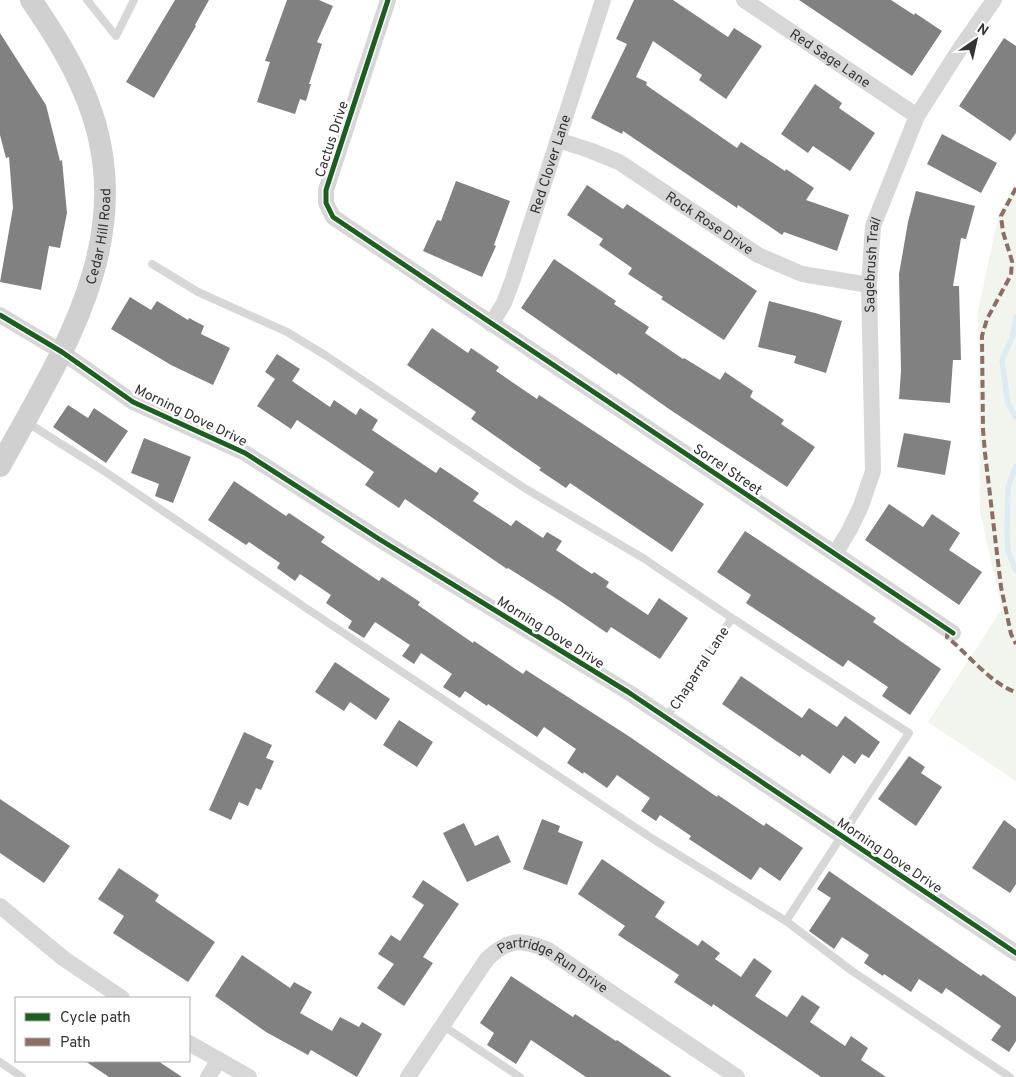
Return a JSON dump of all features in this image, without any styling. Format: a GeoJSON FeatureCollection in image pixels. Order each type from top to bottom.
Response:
{"type":"FeatureCollection","features":[{"type":"Feature","properties":{"kind":"street","name":"Cedar Hill Road"},"geometry":{"type":"LineString","coordinates":[[0,466],[78,320],[99,254],[105,212],[104,170],[99,135],[88,102],[69,60],[31,0]]}},
{"type":"Feature","properties":{"kind":"street","name":"Cactus Drive"},"geometry":{"type":"LineString","coordinates":[[388,0],[326,190],[326,204],[333,217],[491,324]]}},
{"type":"Feature","properties":{"kind":"street","name":"Red Clover Lane"},"geometry":{"type":"LineString","coordinates":[[491,324],[504,303],[513,279],[603,0]]}},
{"type":"Feature","properties":{"kind":"street","name":"Red Sage Lane"},"geometry":{"type":"LineString","coordinates":[[744,0],[917,116]]}},
{"type":"Feature","properties":{"kind":"street","name":"Sagebrush Trail"},"geometry":{"type":"LineString","coordinates":[[835,554],[854,522],[872,472],[869,285],[873,226],[917,116],[961,47],[994,0]]}},
{"type":"Feature","properties":{"kind":"street","name":"Rock Rose Drive"},"geometry":{"type":"LineString","coordinates":[[558,140],[619,162],[758,254],[781,266],[802,274],[869,285]]}},
{"type":"Feature","properties":{"kind":"street","name":"Morning Dove Drive"},"geometry":{"type":"LineString","coordinates":[[0,315],[62,352],[133,402],[245,454],[379,540],[628,692],[1016,953]]}},
{"type":"Feature","properties":{"kind":"street","name":"Sorrel Street"},"geometry":{"type":"LineString","coordinates":[[491,324],[953,633]]}},
{"type":"Feature","properties":{"kind":"street"},"geometry":{"type":"LineString","coordinates":[[0,906],[63,958],[121,997]]}},
{"type":"Feature","properties":{"kind":"street","name":"Partridge Run Drive"},"geometry":{"type":"LineString","coordinates":[[408,1077],[487,959],[500,947],[515,942],[530,943],[548,950],[737,1077]]}},
{"type":"Feature","properties":{"kind":"street"},"geometry":{"type":"LineString","coordinates":[[190,1044],[249,1077]]}},
{"type":"Feature","properties":{"kind":"street"},"geometry":{"type":"LineString","coordinates":[[208,1077],[218,1060]]}},
{"type":"Feature","properties":{"kind":"lane"},"geometry":{"type":"LineString","coordinates":[[87,0],[116,36],[134,0]]}},
{"type":"Feature","properties":{"kind":"lane"},"geometry":{"type":"LineString","coordinates":[[152,264],[198,292],[287,332],[325,355],[505,475],[643,558],[909,733],[840,835],[786,921]]}},
{"type":"Feature","properties":{"kind":"lane"},"geometry":{"type":"LineString","coordinates":[[25,421],[104,471],[317,616],[645,834],[786,921],[852,971],[1010,1077]]}},
{"type":"Feature","properties":{"kind":"lane","name":"Chaparral Lane"},"geometry":{"type":"LineString","coordinates":[[666,718],[732,618]]}},
{"type":"Feature","properties":{"kind":"lane"},"geometry":{"type":"LineString","coordinates":[[442,1025],[520,1077]]}},
{"type":"Feature","properties":{"kind":"lane"},"geometry":{"type":"LineString","coordinates":[[0,1062],[22,1077]]}},
{"type":"Feature","properties":{"kind":"shaded area"},"geometry":{"type":"Polygon","coordinates":[[[1016,184],[1016,781],[928,722],[1002,609],[980,512],[978,312],[999,212],[1016,184]]]}},
{"type":"Feature","properties":{"kind":"building"},"geometry":{"type":"Polygon","coordinates":[[[175,0],[209,0],[154,98],[126,82],[175,0]]]}},
{"type":"Feature","properties":{"kind":"building"},"geometry":{"type":"Polygon","coordinates":[[[287,0],[319,0],[333,6],[317,42],[322,44],[309,84],[311,84],[306,101],[300,99],[295,114],[257,102],[270,62],[265,61],[287,0]]]}},
{"type":"Feature","properties":{"kind":"building"},"geometry":{"type":"Polygon","coordinates":[[[634,0],[673,0],[728,37],[734,28],[762,46],[726,99],[699,80],[702,75],[653,41],[636,77],[647,82],[646,85],[737,148],[741,142],[814,188],[806,200],[849,215],[837,251],[784,232],[782,235],[738,205],[737,208],[623,131],[622,134],[591,118],[627,44],[616,39],[634,0]]]}},
{"type":"Feature","properties":{"kind":"building"},"geometry":{"type":"Polygon","coordinates":[[[799,0],[891,0],[942,31],[912,76],[799,0]]]}},
{"type":"Feature","properties":{"kind":"building"},"geometry":{"type":"Polygon","coordinates":[[[0,33],[46,105],[60,161],[62,160],[67,213],[60,248],[49,246],[41,290],[0,282],[13,208],[9,157],[6,158],[0,135],[0,33]]]}},
{"type":"Feature","properties":{"kind":"building"},"geometry":{"type":"Polygon","coordinates":[[[1004,38],[1016,46],[1016,133],[1010,141],[959,106],[1004,38]]]}},
{"type":"Feature","properties":{"kind":"building"},"geometry":{"type":"Polygon","coordinates":[[[815,84],[842,103],[839,108],[875,133],[850,171],[813,146],[808,153],[781,134],[815,84]]]}},
{"type":"Feature","properties":{"kind":"building"},"geometry":{"type":"Polygon","coordinates":[[[942,134],[997,163],[981,193],[927,164],[942,134]]]}},
{"type":"Feature","properties":{"kind":"building"},"geometry":{"type":"Polygon","coordinates":[[[456,181],[510,201],[494,245],[496,246],[482,277],[423,251],[437,220],[441,221],[456,181]]]}},
{"type":"Feature","properties":{"kind":"building"},"geometry":{"type":"Polygon","coordinates":[[[587,185],[623,209],[627,204],[757,291],[724,340],[661,299],[663,297],[628,274],[632,268],[599,245],[603,239],[567,215],[587,185]]]}},
{"type":"Feature","properties":{"kind":"building"},"geometry":{"type":"Polygon","coordinates":[[[916,191],[975,206],[966,239],[961,238],[953,286],[959,286],[961,360],[953,360],[950,403],[899,399],[901,371],[899,274],[908,222],[916,191]]]}},
{"type":"Feature","properties":{"kind":"building"},"geometry":{"type":"Polygon","coordinates":[[[554,259],[616,301],[614,304],[649,327],[645,333],[683,359],[720,380],[725,372],[753,391],[750,397],[784,420],[781,424],[815,447],[787,487],[618,373],[617,375],[521,308],[554,259]]]}},
{"type":"Feature","properties":{"kind":"building"},"geometry":{"type":"Polygon","coordinates":[[[130,297],[151,310],[157,301],[188,320],[189,318],[204,326],[201,334],[230,348],[213,385],[171,365],[111,329],[130,297]]]}},
{"type":"Feature","properties":{"kind":"building"},"geometry":{"type":"Polygon","coordinates":[[[769,301],[842,321],[826,373],[794,363],[796,356],[758,347],[769,301]]]}},
{"type":"Feature","properties":{"kind":"building"},"geometry":{"type":"Polygon","coordinates":[[[432,328],[468,353],[471,348],[499,367],[496,371],[537,399],[539,395],[704,504],[672,552],[570,483],[566,488],[539,470],[541,468],[471,419],[476,412],[407,365],[432,328]]]}},
{"type":"Feature","properties":{"kind":"building"},"geometry":{"type":"Polygon","coordinates":[[[277,354],[300,369],[292,381],[330,407],[334,400],[356,415],[360,408],[378,420],[372,430],[436,473],[440,467],[479,493],[473,501],[511,526],[516,520],[543,538],[547,532],[562,541],[556,550],[592,574],[594,572],[609,582],[606,587],[648,615],[659,598],[688,618],[660,659],[611,627],[607,633],[560,601],[507,569],[405,499],[399,508],[365,485],[374,472],[297,420],[291,429],[257,406],[275,379],[265,372],[277,354]]]}},
{"type":"Feature","properties":{"kind":"building"},"geometry":{"type":"Polygon","coordinates":[[[68,405],[88,418],[94,408],[128,431],[106,463],[53,427],[68,405]]]}},
{"type":"Feature","properties":{"kind":"building"},"geometry":{"type":"Polygon","coordinates":[[[904,433],[951,441],[945,475],[897,467],[904,433]]]}},
{"type":"Feature","properties":{"kind":"building"},"geometry":{"type":"Polygon","coordinates":[[[144,438],[191,457],[173,503],[155,496],[159,484],[131,473],[144,438]]]}},
{"type":"Feature","properties":{"kind":"building"},"geometry":{"type":"Polygon","coordinates":[[[234,481],[286,516],[289,513],[325,537],[321,542],[379,581],[382,577],[420,602],[418,605],[473,643],[474,641],[523,674],[526,670],[630,737],[717,797],[718,795],[764,826],[766,823],[803,848],[780,881],[760,867],[751,880],[689,839],[691,836],[660,815],[656,821],[641,811],[650,798],[617,775],[607,788],[567,763],[576,749],[544,727],[537,737],[465,691],[460,698],[443,687],[452,674],[421,653],[414,664],[402,656],[410,645],[375,622],[364,638],[348,628],[352,621],[326,603],[331,595],[300,574],[295,581],[277,568],[280,563],[249,542],[246,545],[208,520],[234,481]]]}},
{"type":"Feature","properties":{"kind":"building"},"geometry":{"type":"Polygon","coordinates":[[[889,504],[923,527],[932,514],[960,533],[949,550],[982,572],[959,605],[865,540],[889,504]]]}},
{"type":"Feature","properties":{"kind":"building"},"geometry":{"type":"Polygon","coordinates":[[[745,531],[876,618],[873,622],[941,669],[910,715],[882,696],[888,687],[848,660],[843,667],[746,603],[751,595],[717,572],[745,531]]]}},
{"type":"Feature","properties":{"kind":"building"},"geometry":{"type":"Polygon","coordinates":[[[335,662],[390,699],[376,720],[350,702],[344,711],[315,692],[335,662]]]}},
{"type":"Feature","properties":{"kind":"building"},"geometry":{"type":"Polygon","coordinates":[[[741,676],[802,718],[809,708],[837,727],[845,716],[880,742],[869,758],[862,754],[855,764],[843,755],[830,774],[802,754],[800,757],[722,704],[741,676]]]}},
{"type":"Feature","properties":{"kind":"building"},"geometry":{"type":"Polygon","coordinates":[[[399,720],[433,742],[417,767],[383,745],[399,720]]]}},
{"type":"Feature","properties":{"kind":"building"},"geometry":{"type":"Polygon","coordinates":[[[244,732],[272,745],[266,758],[274,761],[261,790],[256,788],[248,806],[239,802],[231,820],[209,810],[244,732]]]}},
{"type":"Feature","properties":{"kind":"building"},"geometry":{"type":"Polygon","coordinates":[[[909,756],[925,767],[921,773],[942,787],[916,826],[878,799],[909,756]]]}},
{"type":"Feature","properties":{"kind":"building"},"geometry":{"type":"Polygon","coordinates":[[[0,799],[70,846],[44,883],[0,853],[0,799]]]}},
{"type":"Feature","properties":{"kind":"building"},"geometry":{"type":"Polygon","coordinates":[[[542,819],[560,826],[558,832],[583,842],[567,885],[523,869],[542,819]]]}},
{"type":"Feature","properties":{"kind":"building"},"geometry":{"type":"Polygon","coordinates":[[[1004,820],[1016,829],[1016,884],[1010,893],[972,868],[1004,820]]]}},
{"type":"Feature","properties":{"kind":"building"},"geometry":{"type":"Polygon","coordinates":[[[464,823],[475,846],[498,835],[511,862],[467,882],[443,833],[464,823]]]}},
{"type":"Feature","properties":{"kind":"building"},"geometry":{"type":"Polygon","coordinates":[[[602,859],[665,902],[655,917],[698,946],[702,940],[720,953],[715,959],[741,977],[754,958],[772,971],[755,996],[787,1017],[802,995],[820,1007],[810,1022],[845,1046],[851,1036],[868,1048],[861,1060],[886,1077],[821,1077],[713,1004],[712,1007],[674,982],[679,975],[618,935],[625,926],[578,894],[602,859]]]}},
{"type":"Feature","properties":{"kind":"building"},"geometry":{"type":"Polygon","coordinates":[[[119,868],[159,895],[155,901],[215,942],[188,982],[113,933],[124,916],[98,899],[119,868]]]}},
{"type":"Feature","properties":{"kind":"building"},"geometry":{"type":"Polygon","coordinates":[[[829,871],[981,976],[983,974],[1016,997],[1016,1041],[1009,1052],[991,1040],[1001,1026],[946,988],[942,994],[919,979],[911,992],[864,963],[869,955],[842,937],[834,949],[809,931],[831,898],[817,889],[829,871]]]}},
{"type":"Feature","properties":{"kind":"building"},"geometry":{"type":"Polygon","coordinates":[[[423,880],[459,904],[423,957],[433,963],[404,1006],[377,988],[394,964],[378,954],[391,935],[400,941],[424,905],[412,897],[423,880]]]}},
{"type":"Feature","properties":{"kind":"building"},"geometry":{"type":"Polygon","coordinates":[[[242,955],[290,988],[294,982],[312,992],[300,1013],[332,1031],[340,1017],[359,1027],[362,1022],[382,1034],[357,1077],[311,1050],[308,1055],[266,1032],[215,996],[242,955]]]}},
{"type":"Feature","properties":{"kind":"building"},"geometry":{"type":"Polygon","coordinates":[[[511,976],[573,1017],[575,1014],[617,1040],[672,1077],[586,1077],[531,1040],[516,1064],[487,1045],[494,1033],[480,1023],[511,976]]]}},
{"type":"Feature","properties":{"kind":"building"},"geometry":{"type":"Polygon","coordinates":[[[86,1062],[160,1062],[182,1077],[109,1077],[86,1062]]]}},
{"type":"Feature","properties":{"kind":"waterway"},"geometry":{"type":"LineString","coordinates":[[1016,317],[1013,335],[1002,360],[1008,404],[1016,417]]}},
{"type":"Feature","properties":{"kind":"waterway"},"geometry":{"type":"LineString","coordinates":[[1016,466],[1008,487],[1007,533],[1008,551],[1016,571]]}},
{"type":"Feature","properties":{"kind":"marked path"},"geometry":{"type":"LineString","coordinates":[[1016,188],[1001,216],[1003,232],[1012,261],[1011,275],[987,319],[982,336],[985,453],[1001,587],[1011,634],[1016,644]]}},
{"type":"Feature","properties":{"kind":"marked path"},"geometry":{"type":"LineString","coordinates":[[948,631],[947,637],[980,668],[989,676],[1016,692]]}},
{"type":"Feature","properties":{"kind":"cycle path"},"geometry":{"type":"LineString","coordinates":[[388,0],[326,190],[326,203],[333,217],[953,633]]}},
{"type":"Feature","properties":{"kind":"cycle path"},"geometry":{"type":"LineString","coordinates":[[0,315],[62,352],[133,402],[245,453],[379,539],[628,692],[1016,953]]}}]}
